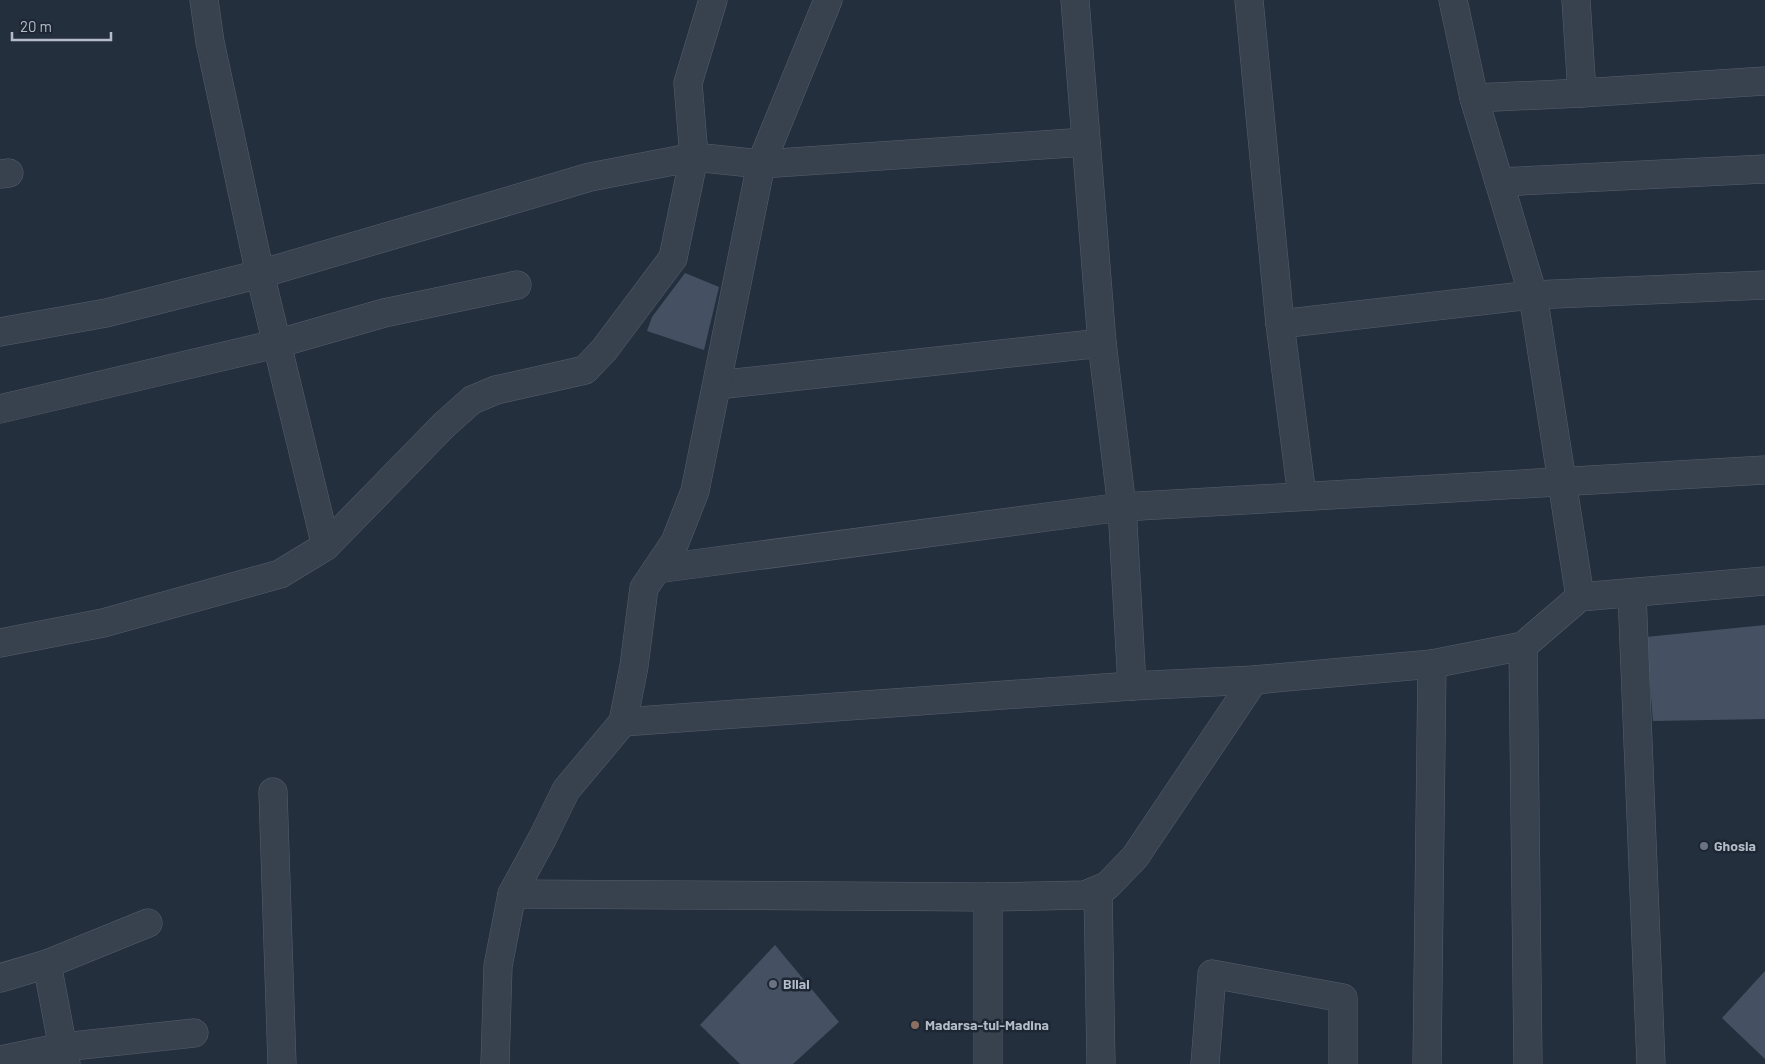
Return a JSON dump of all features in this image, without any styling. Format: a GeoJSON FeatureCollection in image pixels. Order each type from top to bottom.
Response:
{"type":"FeatureCollection","features":[{"type":"Feature","properties":{"kind":"street"},"geometry":{"type":"LineString","coordinates":[[204,0],[210,42],[260,274],[326,546]]}},
{"type":"Feature","properties":{"kind":"street"},"geometry":{"type":"LineString","coordinates":[[0,643],[104,624],[280,574],[326,546],[444,425],[472,400],[496,390],[585,370],[604,350],[673,258],[694,157],[688,83],[713,0]]}},
{"type":"Feature","properties":{"kind":"street"},"geometry":{"type":"LineString","coordinates":[[495,1064],[498,966],[512,894],[566,790],[623,722],[634,666],[644,588],[675,542],[695,491],[761,164],[828,0]]}},
{"type":"Feature","properties":{"kind":"street"},"geometry":{"type":"LineString","coordinates":[[1074,0],[1102,343],[1122,507],[1132,686]]}},
{"type":"Feature","properties":{"kind":"street"},"geometry":{"type":"LineString","coordinates":[[1249,0],[1280,324],[1302,496]]}},
{"type":"Feature","properties":{"kind":"street"},"geometry":{"type":"LineString","coordinates":[[1453,0],[1474,98],[1533,295],[1580,597]]}},
{"type":"Feature","properties":{"kind":"street"},"geometry":{"type":"LineString","coordinates":[[1576,0],[1582,94]]}},
{"type":"Feature","properties":{"kind":"street"},"geometry":{"type":"LineString","coordinates":[[1474,98],[1582,94],[1765,81]]}},
{"type":"Feature","properties":{"kind":"street"},"geometry":{"type":"LineString","coordinates":[[0,332],[106,313],[260,274],[590,177],[694,157],[761,164],[1086,142]]}},
{"type":"Feature","properties":{"kind":"street"},"geometry":{"type":"LineString","coordinates":[[1499,182],[1765,168]]}},
{"type":"Feature","properties":{"kind":"street"},"geometry":{"type":"LineString","coordinates":[[0,409],[276,344],[384,312],[517,285]]}},
{"type":"Feature","properties":{"kind":"street"},"geometry":{"type":"LineString","coordinates":[[1280,324],[1533,295],[1765,285]]}},
{"type":"Feature","properties":{"kind":"street"},"geometry":{"type":"LineString","coordinates":[[717,384],[1102,343]]}},
{"type":"Feature","properties":{"kind":"street"},"geometry":{"type":"LineString","coordinates":[[657,569],[1122,507],[1765,470]]}},
{"type":"Feature","properties":{"kind":"street"},"geometry":{"type":"LineString","coordinates":[[623,722],[1132,686],[1254,680],[1432,664],[1523,646],[1580,597],[1765,581]]}},
{"type":"Feature","properties":{"kind":"street"},"geometry":{"type":"LineString","coordinates":[[1632,592],[1651,1064]]}},
{"type":"Feature","properties":{"kind":"street"},"geometry":{"type":"LineString","coordinates":[[1523,646],[1528,1064]]}},
{"type":"Feature","properties":{"kind":"street"},"geometry":{"type":"LineString","coordinates":[[1428,1064],[1432,664]]}},
{"type":"Feature","properties":{"kind":"street"},"geometry":{"type":"LineString","coordinates":[[512,894],[988,897],[1085,895],[1107,886],[1135,858],[1254,680]]}},
{"type":"Feature","properties":{"kind":"street"},"geometry":{"type":"LineString","coordinates":[[273,792],[282,1064]]}},
{"type":"Feature","properties":{"kind":"street"},"geometry":{"type":"LineString","coordinates":[[1098,890],[1101,1064]]}},
{"type":"Feature","properties":{"kind":"street"},"geometry":{"type":"LineString","coordinates":[[988,897],[988,1064]]}},
{"type":"Feature","properties":{"kind":"street"},"geometry":{"type":"LineString","coordinates":[[0,978],[47,964],[148,923]]}},
{"type":"Feature","properties":{"kind":"street"},"geometry":{"type":"LineString","coordinates":[[47,964],[65,1055]]}},
{"type":"Feature","properties":{"kind":"street"},"geometry":{"type":"LineString","coordinates":[[1205,1064],[1212,974],[1343,998],[1343,1064]]}},
{"type":"Feature","properties":{"kind":"street"},"geometry":{"type":"LineString","coordinates":[[0,1060],[65,1055],[194,1033]]}},
{"type":"Feature","properties":{"kind":"building"},"geometry":{"type":"Polygon","coordinates":[[[685,273],[719,287],[704,350],[647,331],[652,317],[685,273]]]}},
{"type":"Feature","properties":{"kind":"building"},"geometry":{"type":"Polygon","coordinates":[[[1765,625],[1765,719],[1653,721],[1646,637],[1765,625]]]}},
{"type":"Feature","properties":{"kind":"building","name":"BIlal"},"geometry":{"type":"Polygon","coordinates":[[[775,945],[839,1022],[793,1064],[740,1064],[700,1025],[775,945]]]}},
{"type":"Feature","properties":{"kind":"building"},"geometry":{"type":"Polygon","coordinates":[[[1765,971],[1765,1059],[1722,1018],[1765,971]]]}},
{"type":"Feature","properties":{"kind":"place","name":"Ghosia"},"geometry":{"type":"Point","coordinates":[1704,846]}},
{"type":"Feature","properties":{"kind":"place","name":"BIlal"},"geometry":{"type":"Point","coordinates":[773,984]}},
{"type":"Feature","properties":{"kind":"place","name":"Madarsa-tul-Madina"},"geometry":{"type":"Point","coordinates":[915,1025]}}]}
